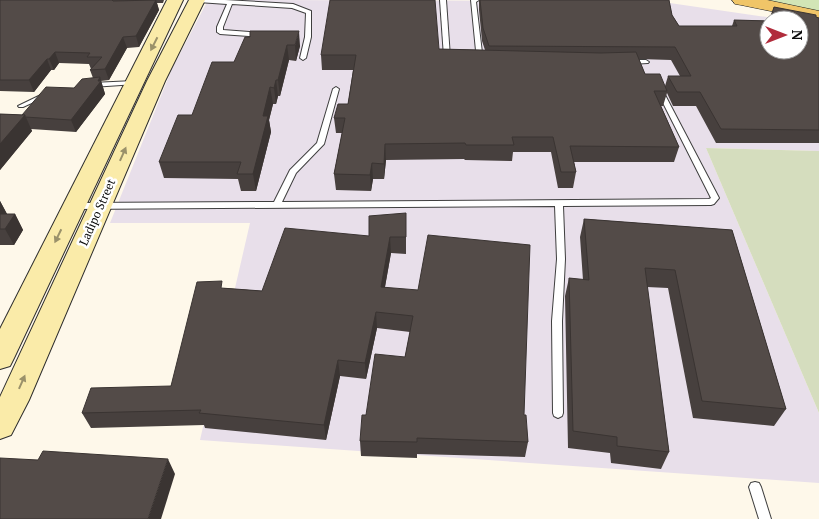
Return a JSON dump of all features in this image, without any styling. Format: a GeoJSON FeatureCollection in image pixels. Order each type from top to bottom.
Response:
{"type":"FeatureCollection","features":[{"type":"Feature","properties":{"kind":"main road","name":"Ladipo Street"},"geometry":{"type":"LineString","coordinates":[[0,426],[14,400],[156,81],[197,0]]}},
{"type":"Feature","properties":{"kind":"main road"},"geometry":{"type":"LineString","coordinates":[[741,0],[819,16]]}},
{"type":"Feature","properties":{"kind":"main road","name":"Ladipo Street"},"geometry":{"type":"LineString","coordinates":[[0,358],[170,5]]}},
{"type":"Feature","properties":{"kind":"lane"},"geometry":{"type":"LineString","coordinates":[[197,0],[293,6],[309,12],[308,37],[303,58]]}},
{"type":"Feature","properties":{"kind":"lane"},"geometry":{"type":"LineString","coordinates":[[443,0],[447,58]]}},
{"type":"Feature","properties":{"kind":"lane"},"geometry":{"type":"LineString","coordinates":[[476,0],[473,1],[479,60],[482,63],[492,63]]}},
{"type":"Feature","properties":{"kind":"lane"},"geometry":{"type":"LineString","coordinates":[[230,3],[220,27],[220,32],[272,35]]}},
{"type":"Feature","properties":{"kind":"lane"},"geometry":{"type":"LineString","coordinates":[[299,36],[308,37]]}},
{"type":"Feature","properties":{"kind":"lane"},"geometry":{"type":"LineString","coordinates":[[627,62],[646,62]]}},
{"type":"Feature","properties":{"kind":"lane"},"geometry":{"type":"LineString","coordinates":[[80,87],[100,84],[134,83]]}},
{"type":"Feature","properties":{"kind":"lane"},"geometry":{"type":"LineString","coordinates":[[277,205],[292,172],[320,144],[336,88]]}},
{"type":"Feature","properties":{"kind":"lane"},"geometry":{"type":"LineString","coordinates":[[72,206],[711,202],[714,198],[660,90]]}},
{"type":"Feature","properties":{"kind":"lane"},"geometry":{"type":"LineString","coordinates":[[20,106],[40,96],[54,92]]}},
{"type":"Feature","properties":{"kind":"lane"},"geometry":{"type":"LineString","coordinates":[[558,203],[561,258],[557,321],[558,413]]}},
{"type":"Feature","properties":{"kind":"lane"},"geometry":{"type":"LineString","coordinates":[[755,487],[765,519]]}},
{"type":"Feature","properties":{"kind":"shaded area"},"geometry":{"type":"Polygon","coordinates":[[[208,0],[656,1],[759,16],[759,60],[809,60],[809,38],[819,27],[819,151],[706,148],[819,413],[819,483],[200,440],[250,223],[110,223],[171,71],[208,0]]]}},
{"type":"Feature","properties":{"kind":"green space"},"geometry":{"type":"Polygon","coordinates":[[[754,0],[819,0],[819,16],[809,14],[809,10],[795,10],[754,0]]]}},
{"type":"Feature","properties":{"kind":"green space"},"geometry":{"type":"Polygon","coordinates":[[[706,148],[819,151],[819,413],[706,148]]]}},
{"type":"Feature","properties":{"kind":"building"},"geometry":{"type":"Polygon","coordinates":[[[0,0],[156,0],[136,36],[123,37],[105,69],[90,70],[102,57],[87,57],[90,53],[55,52],[29,80],[0,80],[0,0]]]}},
{"type":"Feature","properties":{"kind":"building"},"geometry":{"type":"Polygon","coordinates":[[[330,0],[435,0],[439,49],[601,53],[636,52],[645,74],[660,74],[667,91],[654,91],[679,147],[570,146],[576,172],[561,172],[553,137],[512,137],[514,145],[466,145],[465,143],[385,144],[384,164],[372,163],[370,175],[334,174],[345,118],[334,118],[338,104],[348,104],[356,55],[321,55],[330,0]]]}},
{"type":"Feature","properties":{"kind":"building"},"geometry":{"type":"Polygon","coordinates":[[[480,0],[669,0],[672,15],[679,26],[737,26],[734,20],[759,21],[759,60],[809,60],[809,14],[816,15],[819,18],[819,130],[721,129],[700,92],[677,92],[668,76],[691,76],[675,47],[489,46],[483,28],[480,0]]]}},
{"type":"Feature","properties":{"kind":"building"},"geometry":{"type":"Polygon","coordinates":[[[774,7],[790,10],[773,10],[774,7]]]}},
{"type":"Feature","properties":{"kind":"building"},"geometry":{"type":"Polygon","coordinates":[[[250,31],[299,31],[295,45],[287,45],[278,80],[276,80],[274,88],[270,87],[263,116],[268,116],[253,174],[237,174],[241,162],[159,162],[178,115],[192,115],[212,62],[234,62],[245,37],[250,37],[250,31]]]}},
{"type":"Feature","properties":{"kind":"building"},"geometry":{"type":"Polygon","coordinates":[[[100,77],[98,81],[101,81],[71,120],[25,117],[25,115],[22,115],[46,87],[74,88],[82,79],[100,77]]]}},
{"type":"Feature","properties":{"kind":"building"},"geometry":{"type":"Polygon","coordinates":[[[0,114],[25,115],[0,144],[0,114]]]}},
{"type":"Feature","properties":{"kind":"building"},"geometry":{"type":"Polygon","coordinates":[[[406,213],[406,237],[390,237],[381,287],[418,290],[428,235],[530,245],[524,415],[526,415],[528,442],[417,438],[417,442],[360,441],[362,415],[366,415],[375,354],[405,357],[413,316],[376,312],[365,363],[338,360],[324,425],[199,413],[201,410],[82,413],[91,388],[171,386],[197,282],[222,281],[221,288],[262,291],[285,228],[369,236],[369,216],[406,213]]]}},
{"type":"Feature","properties":{"kind":"building"},"geometry":{"type":"Polygon","coordinates":[[[0,214],[15,214],[5,229],[0,229],[0,214]]]}},
{"type":"Feature","properties":{"kind":"building"},"geometry":{"type":"Polygon","coordinates":[[[584,219],[732,230],[786,409],[702,401],[675,270],[645,268],[669,452],[617,446],[617,437],[573,431],[569,278],[589,280],[584,219]]]}},
{"type":"Feature","properties":{"kind":"building"},"geometry":{"type":"Polygon","coordinates":[[[43,451],[168,459],[148,519],[0,519],[0,458],[38,460],[43,451]]]}}]}
